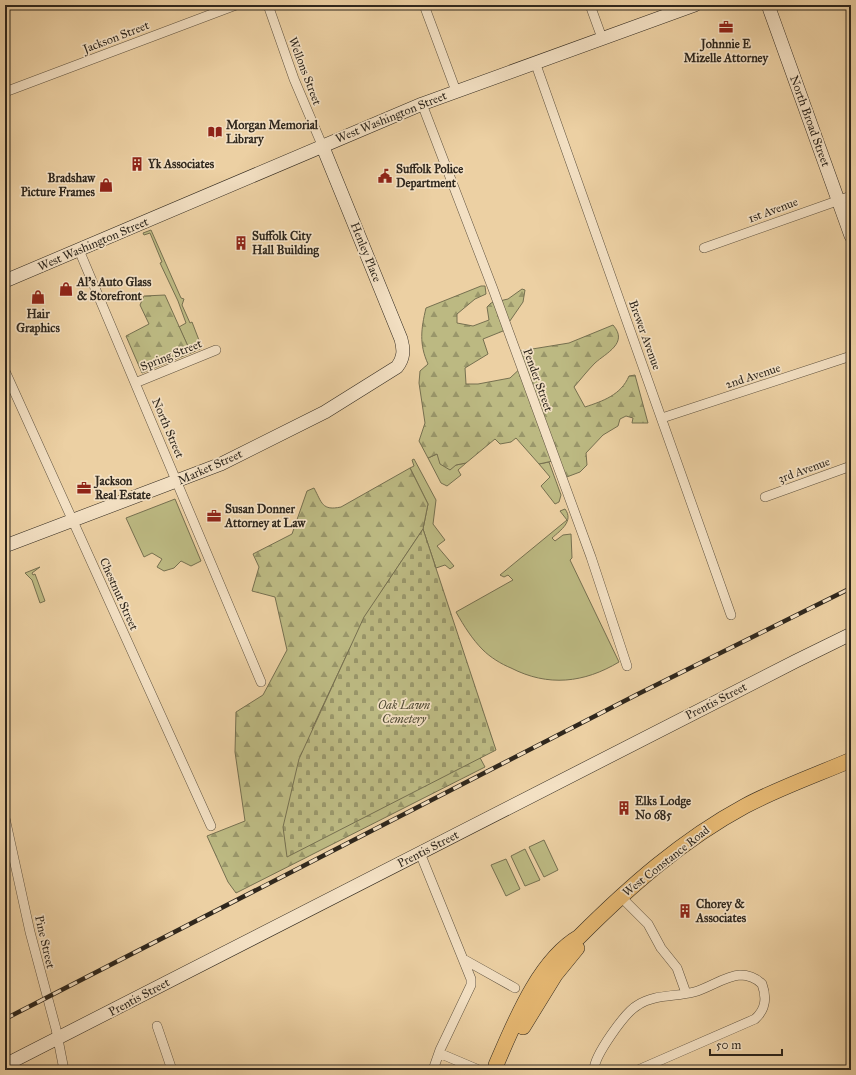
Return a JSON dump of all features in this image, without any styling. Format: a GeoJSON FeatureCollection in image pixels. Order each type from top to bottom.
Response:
{"type":"FeatureCollection","features":[{"type":"Feature","properties":{"kind":"main road","name":"West Constance Road"},"geometry":{"type":"LineString","coordinates":[[496,1070],[496,1066],[524,1004],[555,958],[570,943],[579,938],[620,896],[661,861],[718,821],[769,794],[851,760]]}},
{"type":"Feature","properties":{"kind":"main road","name":"West Constance Road"},"geometry":{"type":"LineString","coordinates":[[503,1070],[519,1035],[535,1006],[555,976],[576,950],[579,938]]}},
{"type":"Feature","properties":{"kind":"street","name":"Jackson Street"},"geometry":{"type":"LineString","coordinates":[[5,92],[236,5]]}},
{"type":"Feature","properties":{"kind":"street","name":"Wellons Street"},"geometry":{"type":"LineString","coordinates":[[268,5],[294,79],[322,145]]}},
{"type":"Feature","properties":{"kind":"street"},"geometry":{"type":"LineString","coordinates":[[424,5],[456,91]]}},
{"type":"Feature","properties":{"kind":"street"},"geometry":{"type":"LineString","coordinates":[[590,5],[602,38]]}},
{"type":"Feature","properties":{"kind":"street","name":"West Washington Street"},"geometry":{"type":"LineString","coordinates":[[5,281],[322,145],[422,104],[695,5]]}},
{"type":"Feature","properties":{"kind":"street","name":"North Broad Street"},"geometry":{"type":"LineString","coordinates":[[768,5],[851,236]]}},
{"type":"Feature","properties":{"kind":"street","name":"Brewer Avenue"},"geometry":{"type":"LineString","coordinates":[[535,62],[731,615]]}},
{"type":"Feature","properties":{"kind":"street","name":"Pender Street"},"geometry":{"type":"LineString","coordinates":[[422,104],[493,289],[591,557],[627,666]]}},
{"type":"Feature","properties":{"kind":"street","name":"Henley Place"},"geometry":{"type":"LineString","coordinates":[[322,145],[401,339],[404,353],[402,360]]}},
{"type":"Feature","properties":{"kind":"street","name":"1st Avenue"},"geometry":{"type":"LineString","coordinates":[[704,248],[851,196]]}},
{"type":"Feature","properties":{"kind":"street","name":"North Street"},"geometry":{"type":"LineString","coordinates":[[79,250],[262,682]]}},
{"type":"Feature","properties":{"kind":"street","name":"Spring Street"},"geometry":{"type":"LineString","coordinates":[[135,383],[216,350]]}},
{"type":"Feature","properties":{"kind":"street","name":"2nd Avenue"},"geometry":{"type":"LineString","coordinates":[[662,418],[851,356]]}},
{"type":"Feature","properties":{"kind":"street","name":"Market Street"},"geometry":{"type":"LineString","coordinates":[[5,546],[178,482],[221,464],[325,412],[391,372],[402,360]]}},
{"type":"Feature","properties":{"kind":"street","name":"Chestnut Street"},"geometry":{"type":"LineString","coordinates":[[5,371],[211,826]]}},
{"type":"Feature","properties":{"kind":"street","name":"3rd Avenue"},"geometry":{"type":"LineString","coordinates":[[765,497],[851,466]]}},
{"type":"Feature","properties":{"kind":"street","name":"Prentis Street"},"geometry":{"type":"LineString","coordinates":[[5,1065],[851,634]]}},
{"type":"Feature","properties":{"kind":"street","name":"Pine Street"},"geometry":{"type":"LineString","coordinates":[[5,818],[7,837],[58,1039],[64,1070]]}},
{"type":"Feature","properties":{"kind":"street"},"geometry":{"type":"LineString","coordinates":[[420,853],[465,960],[471,979],[471,985],[433,1070]]}},
{"type":"Feature","properties":{"kind":"street"},"geometry":{"type":"LineString","coordinates":[[620,896],[648,924],[661,948],[677,968],[686,993]]}},
{"type":"Feature","properties":{"kind":"street"},"geometry":{"type":"LineString","coordinates":[[465,960],[515,988]]}},
{"type":"Feature","properties":{"kind":"street"},"geometry":{"type":"LineString","coordinates":[[594,1070],[595,1061],[622,1022],[636,1005],[653,998],[686,993],[742,975],[751,976],[762,984],[766,1000],[764,1008],[755,1019],[638,1070]]}},
{"type":"Feature","properties":{"kind":"street"},"geometry":{"type":"LineString","coordinates":[[157,1026],[172,1070]]}},
{"type":"Feature","properties":{"kind":"street"},"geometry":{"type":"LineString","coordinates":[[439,1054],[479,1070]]}},
{"type":"Feature","properties":{"kind":"green space"},"geometry":{"type":"Polygon","coordinates":[[[151,230],[181,298],[184,299],[182,305],[190,323],[192,322],[202,348],[191,353],[179,327],[186,323],[178,301],[160,263],[162,262],[150,233],[144,235],[143,233],[151,230]]]}},
{"type":"Feature","properties":{"kind":"green space"},"geometry":{"type":"Polygon","coordinates":[[[481,286],[485,286],[486,294],[475,299],[457,314],[457,323],[473,326],[489,320],[487,307],[491,303],[508,299],[522,289],[525,290],[523,302],[503,331],[483,339],[488,354],[465,368],[466,384],[478,384],[510,378],[524,365],[520,351],[569,343],[613,325],[617,331],[618,337],[614,347],[592,366],[574,387],[585,407],[616,393],[626,383],[629,376],[635,375],[648,423],[632,423],[633,418],[626,416],[620,419],[618,426],[603,435],[586,453],[587,465],[580,472],[564,478],[557,460],[539,464],[516,438],[511,442],[500,444],[495,439],[466,463],[456,465],[450,470],[440,464],[437,454],[428,458],[419,441],[425,423],[419,383],[420,371],[428,364],[422,343],[423,323],[426,308],[481,286]]]}},
{"type":"Feature","properties":{"kind":"green space"},"geometry":{"type":"Polygon","coordinates":[[[165,295],[191,353],[142,373],[126,336],[149,324],[140,305],[144,296],[165,295]]]}},
{"type":"Feature","properties":{"kind":"green space"},"geometry":{"type":"Polygon","coordinates":[[[437,454],[456,465],[466,463],[458,470],[461,475],[447,486],[441,483],[428,458],[437,454]]]}},
{"type":"Feature","properties":{"kind":"green space"},"geometry":{"type":"Polygon","coordinates":[[[414,459],[436,500],[433,524],[445,540],[437,546],[454,566],[450,569],[445,565],[436,568],[423,529],[428,504],[410,468],[414,466],[412,460],[414,459]]]}},
{"type":"Feature","properties":{"kind":"green space"},"geometry":{"type":"Polygon","coordinates":[[[549,462],[561,495],[559,502],[555,504],[541,486],[550,477],[539,464],[549,462]]]}},
{"type":"Feature","properties":{"kind":"green space"},"geometry":{"type":"Polygon","coordinates":[[[410,468],[428,504],[423,529],[383,589],[349,650],[312,729],[477,752],[485,767],[236,893],[228,882],[207,836],[245,821],[235,752],[236,712],[263,695],[287,650],[275,597],[252,591],[259,567],[253,554],[292,534],[307,491],[314,488],[321,502],[326,507],[341,507],[410,468]]]}},
{"type":"Feature","properties":{"kind":"green space"},"geometry":{"type":"Polygon","coordinates":[[[175,499],[201,561],[191,566],[181,561],[174,568],[164,571],[157,567],[162,559],[152,553],[144,557],[126,518],[175,499]]]}},
{"type":"Feature","properties":{"kind":"green space"},"geometry":{"type":"Polygon","coordinates":[[[565,509],[568,517],[567,521],[552,538],[555,541],[563,535],[571,534],[572,558],[570,560],[619,662],[606,669],[579,678],[552,680],[525,674],[492,658],[475,641],[456,612],[513,580],[508,575],[504,577],[500,575],[567,520],[560,511],[565,509]]]}},
{"type":"Feature","properties":{"kind":"green space","name":"Oak Lawn Cemetery"},"geometry":{"type":"Polygon","coordinates":[[[423,529],[496,750],[287,857],[283,827],[299,759],[364,617],[423,529]]]}},
{"type":"Feature","properties":{"kind":"green space"},"geometry":{"type":"Polygon","coordinates":[[[40,567],[32,573],[33,575],[35,574],[45,601],[40,603],[32,580],[25,573],[40,567]]]}},
{"type":"Feature","properties":{"kind":"green space"},"geometry":{"type":"Polygon","coordinates":[[[544,840],[558,870],[544,877],[529,847],[544,840]]]}},
{"type":"Feature","properties":{"kind":"green space"},"geometry":{"type":"Polygon","coordinates":[[[525,849],[540,880],[525,886],[511,856],[525,849]]]}},
{"type":"Feature","properties":{"kind":"green space"},"geometry":{"type":"Polygon","coordinates":[[[506,859],[520,889],[506,896],[491,865],[506,859]]]}},
{"type":"Feature","properties":{"kind":"railway"},"geometry":{"type":"LineString","coordinates":[[5,1019],[638,694],[851,588]]}},
{"type":"Feature","properties":{"kind":"place","name":"Johnnie E Mizelle Attorney"},"geometry":{"type":"Point","coordinates":[726,27]}},
{"type":"Feature","properties":{"kind":"place","name":"Morgan Memorial Library"},"geometry":{"type":"Point","coordinates":[215,132]}},
{"type":"Feature","properties":{"kind":"place","name":"Yk Associates"},"geometry":{"type":"Point","coordinates":[137,164]}},
{"type":"Feature","properties":{"kind":"place","name":"Suffolk Police Department"},"geometry":{"type":"Point","coordinates":[385,176]}},
{"type":"Feature","properties":{"kind":"place","name":"Bradshaw Picture Frames"},"geometry":{"type":"Point","coordinates":[106,185]}},
{"type":"Feature","properties":{"kind":"place","name":"Suffolk City Hall Building"},"geometry":{"type":"Point","coordinates":[241,243]}},
{"type":"Feature","properties":{"kind":"place","name":"Al's Auto Glass & Storefront"},"geometry":{"type":"Point","coordinates":[66,289]}},
{"type":"Feature","properties":{"kind":"place","name":"Hair Graphics"},"geometry":{"type":"Point","coordinates":[38,297]}},
{"type":"Feature","properties":{"kind":"place","name":"Jackson Real Estate"},"geometry":{"type":"Point","coordinates":[84,488]}},
{"type":"Feature","properties":{"kind":"place","name":"Susan Donner Attorney at Law"},"geometry":{"type":"Point","coordinates":[214,516]}},
{"type":"Feature","properties":{"kind":"place","name":"Elks Lodge No 685"},"geometry":{"type":"Point","coordinates":[624,808]}},
{"type":"Feature","properties":{"kind":"place","name":"Chorey & Associates"},"geometry":{"type":"Point","coordinates":[685,911]}}]}
